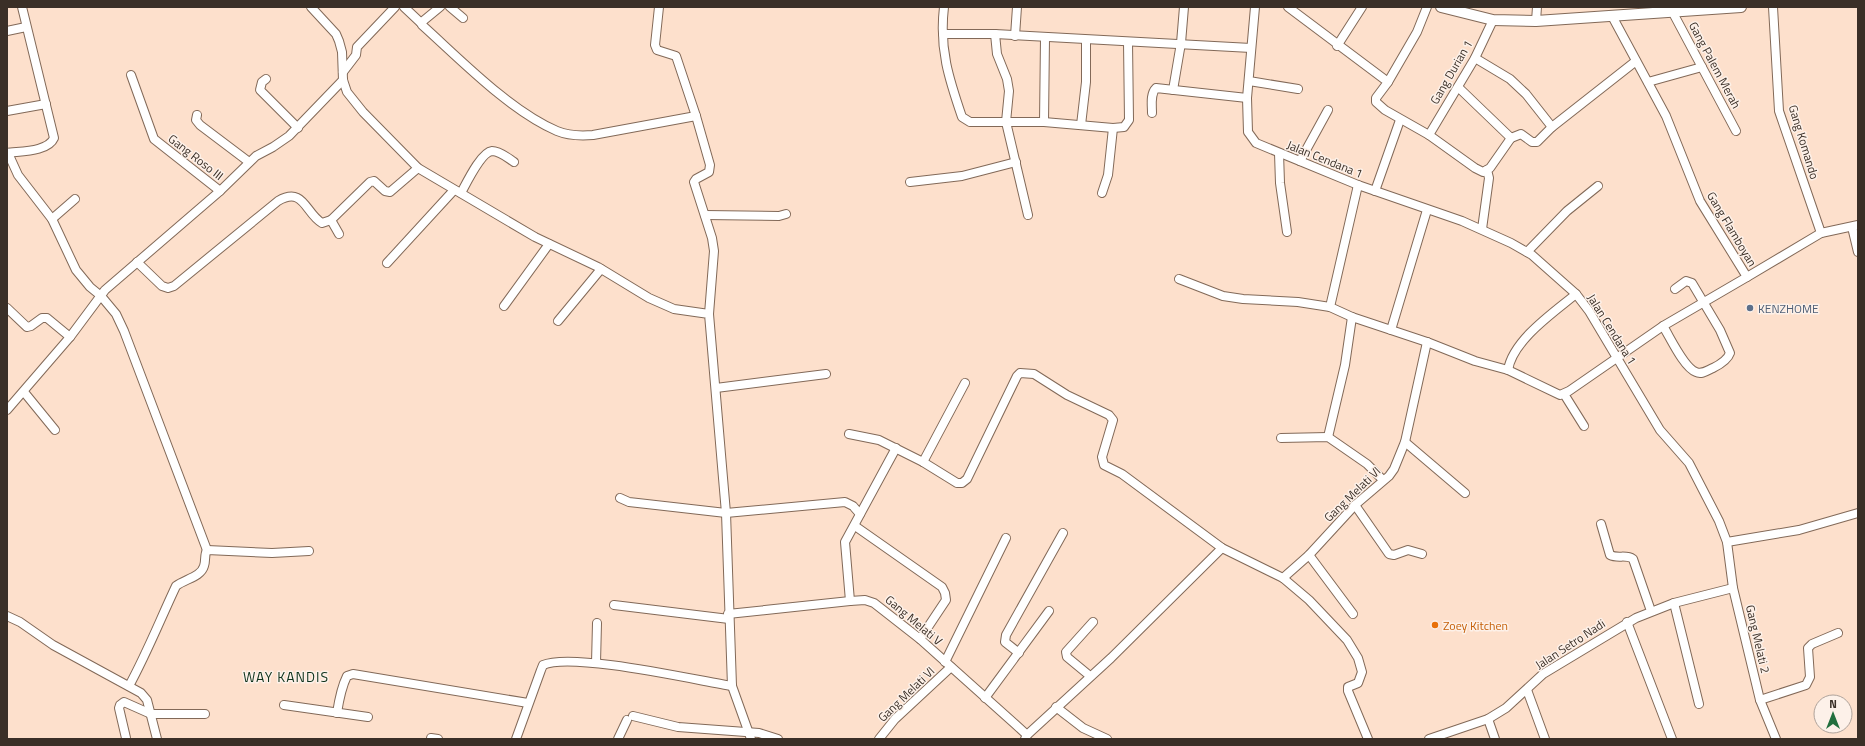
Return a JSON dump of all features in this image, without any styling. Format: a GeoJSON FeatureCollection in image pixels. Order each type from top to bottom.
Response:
{"type":"FeatureCollection","features":[{"type":"Feature","properties":{"kind":"street"},"geometry":{"type":"LineString","coordinates":[[22,7],[54,133],[53,141],[42,148],[7,153],[18,175],[52,219],[76,270],[116,314],[124,331],[207,550],[204,566],[200,574],[181,582],[176,586],[152,636],[148,650],[129,686]]}},
{"type":"Feature","properties":{"kind":"street"},"geometry":{"type":"LineString","coordinates":[[311,7],[336,34],[340,41],[343,76],[347,92],[363,112],[418,168],[535,237],[601,269],[649,298],[674,309],[709,314]]}},
{"type":"Feature","properties":{"kind":"street"},"geometry":{"type":"LineString","coordinates":[[7,410],[70,337],[111,284],[220,191],[256,156],[273,147],[298,128],[343,76],[356,55],[357,47],[395,7]]}},
{"type":"Feature","properties":{"kind":"street"},"geometry":{"type":"LineString","coordinates":[[404,7],[512,103],[558,131],[576,136],[593,135],[696,116]]}},
{"type":"Feature","properties":{"kind":"street"},"geometry":{"type":"LineString","coordinates":[[421,23],[440,7]]}},
{"type":"Feature","properties":{"kind":"street"},"geometry":{"type":"LineString","coordinates":[[450,7],[463,18]]}},
{"type":"Feature","properties":{"kind":"street"},"geometry":{"type":"LineString","coordinates":[[659,7],[654,45],[657,50],[676,56],[696,116],[710,165],[709,172],[696,179],[694,182],[712,238],[714,251],[709,314],[726,513],[728,617],[732,686],[750,736]]}},
{"type":"Feature","properties":{"kind":"street"},"geometry":{"type":"LineString","coordinates":[[944,7],[943,34],[946,68],[962,118],[977,123],[1044,122],[1113,128],[1124,127],[1129,120],[1128,42]]}},
{"type":"Feature","properties":{"kind":"street"},"geometry":{"type":"LineString","coordinates":[[1015,36],[1018,7]]}},
{"type":"Feature","properties":{"kind":"street"},"geometry":{"type":"LineString","coordinates":[[1173,90],[1181,43],[1184,7]]}},
{"type":"Feature","properties":{"kind":"street","name":"Jalan Cendana 1"},"geometry":{"type":"LineString","coordinates":[[1255,7],[1247,98],[1248,132],[1256,143],[1358,185],[1482,229],[1527,252],[1576,294],[1589,311],[1660,430],[1689,463],[1708,499],[1727,542]]}},
{"type":"Feature","properties":{"kind":"street"},"geometry":{"type":"LineString","coordinates":[[1288,7],[1337,46],[1388,82]]}},
{"type":"Feature","properties":{"kind":"street"},"geometry":{"type":"LineString","coordinates":[[1337,46],[1362,7]]}},
{"type":"Feature","properties":{"kind":"street"},"geometry":{"type":"LineString","coordinates":[[1427,7],[1417,32],[1388,82],[1376,98],[1376,102],[1400,120],[1428,136],[1483,172],[1487,170],[1511,138],[1521,134],[1532,142],[1537,142],[1552,127],[1636,61]]}},
{"type":"Feature","properties":{"kind":"street"},"geometry":{"type":"LineString","coordinates":[[1441,7],[1493,20],[1536,21],[1741,7]]}},
{"type":"Feature","properties":{"kind":"street"},"geometry":{"type":"LineString","coordinates":[[1536,21],[1537,7]]}},
{"type":"Feature","properties":{"kind":"street","name":"Gang Komando"},"geometry":{"type":"LineString","coordinates":[[1773,7],[1779,111],[1821,233]]}},
{"type":"Feature","properties":{"kind":"street","name":"Gang Palem Merah"},"geometry":{"type":"LineString","coordinates":[[1672,11],[1736,131]]}},
{"type":"Feature","properties":{"kind":"street","name":"Gang Flamboyan"},"geometry":{"type":"LineString","coordinates":[[1612,16],[1666,116],[1700,201],[1747,277],[1821,233],[1855,226]]}},
{"type":"Feature","properties":{"kind":"street","name":"Gang Durian 1"},"geometry":{"type":"LineString","coordinates":[[1428,136],[1475,58],[1493,20]]}},
{"type":"Feature","properties":{"kind":"street"},"geometry":{"type":"LineString","coordinates":[[7,30],[26,27]]}},
{"type":"Feature","properties":{"kind":"street"},"geometry":{"type":"LineString","coordinates":[[943,34],[995,34],[1045,38],[1181,43],[1251,48]]}},
{"type":"Feature","properties":{"kind":"street"},"geometry":{"type":"LineString","coordinates":[[995,34],[996,54],[1007,79],[1009,91],[1006,122],[1028,215]]}},
{"type":"Feature","properties":{"kind":"street"},"geometry":{"type":"LineString","coordinates":[[1044,122],[1045,38]]}},
{"type":"Feature","properties":{"kind":"street"},"geometry":{"type":"LineString","coordinates":[[1081,125],[1086,82],[1086,40]]}},
{"type":"Feature","properties":{"kind":"street"},"geometry":{"type":"LineString","coordinates":[[1475,58],[1510,79],[1526,94],[1552,127]]}},
{"type":"Feature","properties":{"kind":"street"},"geometry":{"type":"LineString","coordinates":[[1648,82],[1702,66]]}},
{"type":"Feature","properties":{"kind":"street","name":"Gang Roso III"},"geometry":{"type":"LineString","coordinates":[[131,75],[154,139],[220,191]]}},
{"type":"Feature","properties":{"kind":"street"},"geometry":{"type":"LineString","coordinates":[[266,79],[262,82],[260,90],[298,128]]}},
{"type":"Feature","properties":{"kind":"street"},"geometry":{"type":"LineString","coordinates":[[1249,81],[1298,89]]}},
{"type":"Feature","properties":{"kind":"street"},"geometry":{"type":"LineString","coordinates":[[1458,87],[1511,138]]}},
{"type":"Feature","properties":{"kind":"street"},"geometry":{"type":"LineString","coordinates":[[1152,113],[1153,91],[1156,88],[1247,98]]}},
{"type":"Feature","properties":{"kind":"street"},"geometry":{"type":"LineString","coordinates":[[7,112],[46,104]]}},
{"type":"Feature","properties":{"kind":"street"},"geometry":{"type":"LineString","coordinates":[[1300,161],[1328,110]]}},
{"type":"Feature","properties":{"kind":"street"},"geometry":{"type":"LineString","coordinates":[[197,115],[196,120],[200,125],[249,162]]}},
{"type":"Feature","properties":{"kind":"street"},"geometry":{"type":"LineString","coordinates":[[1375,191],[1400,120]]}},
{"type":"Feature","properties":{"kind":"street"},"geometry":{"type":"LineString","coordinates":[[1102,192],[1108,175],[1113,128]]}},
{"type":"Feature","properties":{"kind":"street"},"geometry":{"type":"LineString","coordinates":[[387,263],[458,191],[480,161],[489,152],[494,151],[504,155],[514,162]]}},
{"type":"Feature","properties":{"kind":"street"},"geometry":{"type":"LineString","coordinates":[[1279,153],[1280,183],[1288,232]]}},
{"type":"Feature","properties":{"kind":"street"},"geometry":{"type":"LineString","coordinates":[[910,182],[962,176],[1016,162]]}},
{"type":"Feature","properties":{"kind":"street"},"geometry":{"type":"LineString","coordinates":[[137,262],[162,286],[168,288],[174,286],[278,201],[290,196],[300,198],[317,220],[322,223],[331,220],[370,182],[374,181],[385,191],[390,192],[418,168]]}},
{"type":"Feature","properties":{"kind":"street"},"geometry":{"type":"LineString","coordinates":[[1482,229],[1489,178],[1487,170]]}},
{"type":"Feature","properties":{"kind":"street"},"geometry":{"type":"LineString","coordinates":[[1330,307],[1358,185]]}},
{"type":"Feature","properties":{"kind":"street"},"geometry":{"type":"LineString","coordinates":[[1527,252],[1567,211],[1598,186]]}},
{"type":"Feature","properties":{"kind":"street"},"geometry":{"type":"LineString","coordinates":[[52,219],[75,199]]}},
{"type":"Feature","properties":{"kind":"street"},"geometry":{"type":"LineString","coordinates":[[1391,330],[1427,210]]}},
{"type":"Feature","properties":{"kind":"street"},"geometry":{"type":"LineString","coordinates":[[705,215],[786,214]]}},
{"type":"Feature","properties":{"kind":"street"},"geometry":{"type":"LineString","coordinates":[[331,220],[339,234]]}},
{"type":"Feature","properties":{"kind":"street"},"geometry":{"type":"LineString","coordinates":[[1855,226],[1858,252]]}},
{"type":"Feature","properties":{"kind":"street"},"geometry":{"type":"LineString","coordinates":[[504,306],[549,244]]}},
{"type":"Feature","properties":{"kind":"street"},"geometry":{"type":"LineString","coordinates":[[558,321],[601,269]]}},
{"type":"Feature","properties":{"kind":"street"},"geometry":{"type":"LineString","coordinates":[[1179,278],[1223,296],[1243,299],[1298,302],[1330,307],[1352,317],[1427,342],[1476,361],[1508,370],[1554,394],[1564,394],[1663,326],[1705,303],[1747,277]]}},
{"type":"Feature","properties":{"kind":"street"},"geometry":{"type":"LineString","coordinates":[[1663,326],[1689,368],[1696,373],[1704,372],[1716,366],[1730,353],[1720,330],[1705,303],[1689,281],[1675,289]]}},
{"type":"Feature","properties":{"kind":"street"},"geometry":{"type":"LineString","coordinates":[[1508,370],[1509,361],[1520,345],[1540,324],[1576,294]]}},
{"type":"Feature","properties":{"kind":"street"},"geometry":{"type":"LineString","coordinates":[[7,308],[27,327],[31,326],[42,318],[47,318],[70,337]]}},
{"type":"Feature","properties":{"kind":"street"},"geometry":{"type":"LineString","coordinates":[[1328,437],[1345,365],[1352,317]]}},
{"type":"Feature","properties":{"kind":"street","name":"Gang Melati VI"},"geometry":{"type":"LineString","coordinates":[[1283,578],[1309,555],[1355,505],[1394,469],[1405,442],[1427,342]]}},
{"type":"Feature","properties":{"kind":"street"},"geometry":{"type":"LineString","coordinates":[[849,434],[879,440],[923,462],[957,483],[965,481],[1016,376],[1025,372],[1034,374],[1067,395],[1112,417],[1112,428],[1102,457],[1104,465],[1122,474],[1222,548],[1283,578],[1309,600],[1347,640],[1358,658],[1362,672],[1361,679],[1348,687],[1348,691],[1368,739]]}},
{"type":"Feature","properties":{"kind":"street"},"geometry":{"type":"LineString","coordinates":[[716,388],[826,374]]}},
{"type":"Feature","properties":{"kind":"street"},"geometry":{"type":"LineString","coordinates":[[923,462],[965,383]]}},
{"type":"Feature","properties":{"kind":"street"},"geometry":{"type":"LineString","coordinates":[[24,392],[55,430]]}},
{"type":"Feature","properties":{"kind":"street"},"geometry":{"type":"LineString","coordinates":[[1564,394],[1584,426]]}},
{"type":"Feature","properties":{"kind":"street"},"geometry":{"type":"LineString","coordinates":[[1281,438],[1328,437],[1367,464],[1383,480]]}},
{"type":"Feature","properties":{"kind":"street"},"geometry":{"type":"LineString","coordinates":[[1405,442],[1465,493]]}},
{"type":"Feature","properties":{"kind":"street"},"geometry":{"type":"LineString","coordinates":[[850,601],[844,550],[845,542],[896,448]]}},
{"type":"Feature","properties":{"kind":"street"},"geometry":{"type":"LineString","coordinates":[[620,498],[629,502],[642,502],[726,513],[846,502],[853,506],[860,514]]}},
{"type":"Feature","properties":{"kind":"street"},"geometry":{"type":"LineString","coordinates":[[1355,505],[1389,554],[1394,555],[1408,550],[1422,554]]}},
{"type":"Feature","properties":{"kind":"street"},"geometry":{"type":"LineString","coordinates":[[1727,542],[1799,530],[1858,513]]}},
{"type":"Feature","properties":{"kind":"street"},"geometry":{"type":"LineString","coordinates":[[1601,524],[1610,555],[1615,558],[1629,556],[1633,559],[1651,611]]}},
{"type":"Feature","properties":{"kind":"street"},"geometry":{"type":"LineString","coordinates":[[855,526],[942,587],[946,600],[920,639]]}},
{"type":"Feature","properties":{"kind":"street"},"geometry":{"type":"LineString","coordinates":[[1019,653],[1005,642],[1006,634],[1063,533]]}},
{"type":"Feature","properties":{"kind":"street"},"geometry":{"type":"LineString","coordinates":[[948,665],[1006,538]]}},
{"type":"Feature","properties":{"kind":"street","name":"Gang Melati 2"},"geometry":{"type":"LineString","coordinates":[[1727,542],[1733,588],[1760,700],[1776,739]]}},
{"type":"Feature","properties":{"kind":"street"},"geometry":{"type":"LineString","coordinates":[[1026,737],[1222,548]]}},
{"type":"Feature","properties":{"kind":"street"},"geometry":{"type":"LineString","coordinates":[[207,550],[272,553],[309,551]]}},
{"type":"Feature","properties":{"kind":"street"},"geometry":{"type":"LineString","coordinates":[[1309,555],[1353,614]]}},
{"type":"Feature","properties":{"kind":"street","name":"Jalan Setro Nadi"},"geometry":{"type":"LineString","coordinates":[[1429,739],[1488,719],[1506,708],[1543,674],[1627,622],[1651,611],[1674,603],[1733,588]]}},
{"type":"Feature","properties":{"kind":"street","name":"Gang Melati V"},"geometry":{"type":"LineString","coordinates":[[614,605],[728,617],[866,600],[874,603],[920,639],[1026,737]]}},
{"type":"Feature","properties":{"kind":"street"},"geometry":{"type":"LineString","coordinates":[[1674,603],[1699,704]]}},
{"type":"Feature","properties":{"kind":"street"},"geometry":{"type":"LineString","coordinates":[[985,698],[1049,612]]}},
{"type":"Feature","properties":{"kind":"street"},"geometry":{"type":"LineString","coordinates":[[7,616],[20,622],[52,645],[141,693],[147,700],[157,739]]}},
{"type":"Feature","properties":{"kind":"street"},"geometry":{"type":"LineString","coordinates":[[1090,676],[1067,656],[1066,652],[1093,622]]}},
{"type":"Feature","properties":{"kind":"street"},"geometry":{"type":"LineString","coordinates":[[1627,622],[1672,739]]}},
{"type":"Feature","properties":{"kind":"street"},"geometry":{"type":"LineString","coordinates":[[596,663],[597,623]]}},
{"type":"Feature","properties":{"kind":"street"},"geometry":{"type":"LineString","coordinates":[[1760,700],[1806,685],[1810,677],[1808,648],[1812,644],[1838,633]]}},
{"type":"Feature","properties":{"kind":"street"},"geometry":{"type":"LineString","coordinates":[[516,739],[543,665],[550,662],[596,663],[732,686]]}},
{"type":"Feature","properties":{"kind":"street","name":"Gang Melati VI"},"geometry":{"type":"LineString","coordinates":[[882,738],[895,719],[948,665]]}},
{"type":"Feature","properties":{"kind":"street"},"geometry":{"type":"LineString","coordinates":[[337,713],[344,681],[347,676],[354,674],[528,704]]}},
{"type":"Feature","properties":{"kind":"street"},"geometry":{"type":"LineString","coordinates":[[1527,690],[1545,739]]}},
{"type":"Feature","properties":{"kind":"street"},"geometry":{"type":"LineString","coordinates":[[126,738],[119,708],[122,703],[127,702],[151,714],[205,714]]}},
{"type":"Feature","properties":{"kind":"street"},"geometry":{"type":"LineString","coordinates":[[284,705],[368,717]]}},
{"type":"Feature","properties":{"kind":"street"},"geometry":{"type":"LineString","coordinates":[[1056,707],[1083,728],[1107,739]]}},
{"type":"Feature","properties":{"kind":"street"},"geometry":{"type":"LineString","coordinates":[[618,739],[630,718],[678,727],[750,736],[759,733],[778,739]]}},
{"type":"Feature","properties":{"kind":"street"},"geometry":{"type":"LineString","coordinates":[[1488,719],[1495,739]]}},
{"type":"Feature","properties":{"kind":"place","name":"KENZHOME"},"geometry":{"type":"Point","coordinates":[1750,308]}},
{"type":"Feature","properties":{"kind":"place","name":"Zoey Kitchen"},"geometry":{"type":"Point","coordinates":[1435,625]}},
{"type":"Feature","properties":{"kind":"district","name":"WAY KANDIS"},"geometry":{"type":"Point","coordinates":[286,676]}}]}
